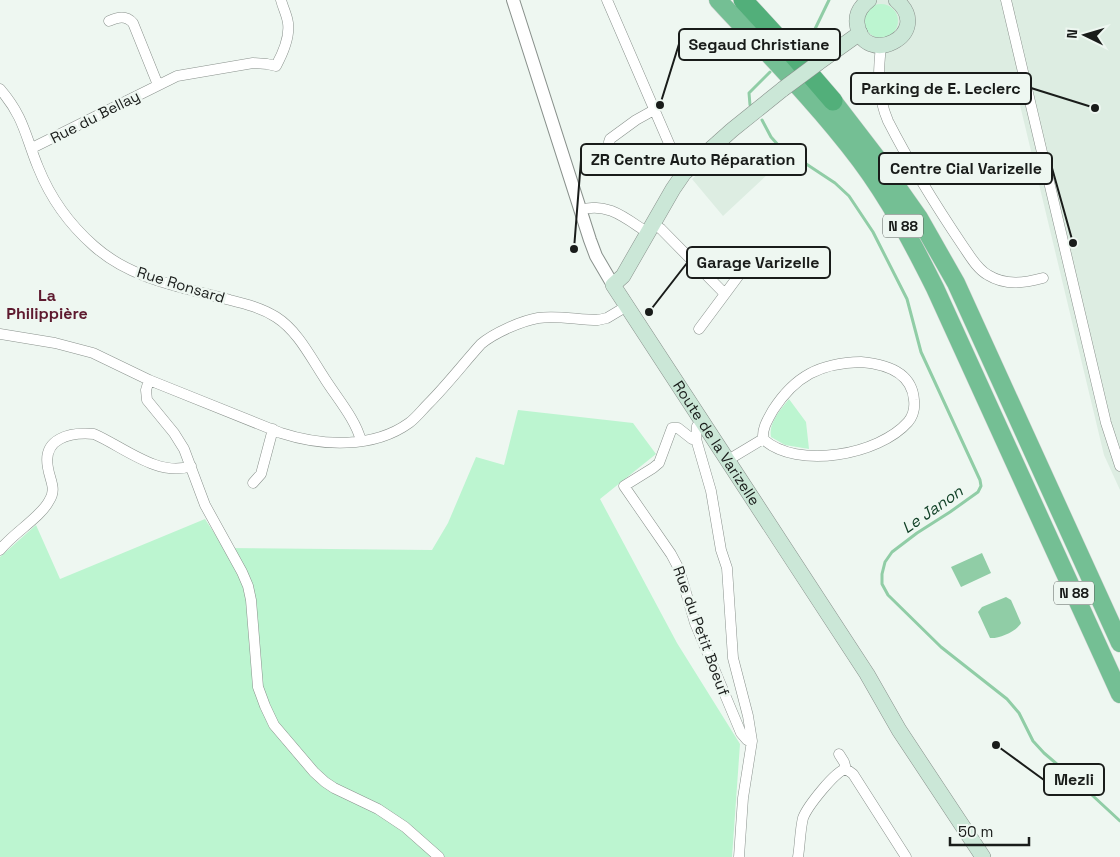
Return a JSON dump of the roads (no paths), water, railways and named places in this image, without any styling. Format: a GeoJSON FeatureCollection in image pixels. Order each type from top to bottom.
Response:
{"type":"FeatureCollection","features":[{"type":"Feature","properties":{"kind":"highway","name":"N 88"},"geometry":{"type":"LineString","coordinates":[[718,0],[831,125],[860,160],[902,224],[936,288],[1120,694]]}},
{"type":"Feature","properties":{"kind":"highway","name":"N 88"},"geometry":{"type":"LineString","coordinates":[[743,0],[833,101],[919,218],[956,283],[1120,643]]}},
{"type":"Feature","properties":{"kind":"main road"},"geometry":{"type":"LineString","coordinates":[[868,0],[859,11],[857,18],[860,33],[866,40],[881,46],[897,41],[906,28],[905,12],[896,0]]}},
{"type":"Feature","properties":{"kind":"main road"},"geometry":{"type":"LineString","coordinates":[[614,285],[623,276],[647,227],[684,173],[732,130],[783,89],[860,33]]}},
{"type":"Feature","properties":{"kind":"main road","name":"Route de la Varizelle"},"geometry":{"type":"LineString","coordinates":[[614,285],[867,674],[899,730],[983,857]]}},
{"type":"Feature","properties":{"kind":"street","name":"Rue du Bellay"},"geometry":{"type":"LineString","coordinates":[[32,148],[158,85],[185,74],[253,63],[276,66],[283,52],[288,28],[288,21],[280,0]]}},
{"type":"Feature","properties":{"kind":"street","name":"Route de la Varizelle"},"geometry":{"type":"LineString","coordinates":[[513,0],[596,256],[614,285]]}},
{"type":"Feature","properties":{"kind":"street"},"geometry":{"type":"LineString","coordinates":[[606,0],[677,162],[684,173]]}},
{"type":"Feature","properties":{"kind":"street"},"geometry":{"type":"LineString","coordinates":[[1006,0],[1106,423],[1120,466]]}},
{"type":"Feature","properties":{"kind":"street","name":"Rue du Bellay"},"geometry":{"type":"LineString","coordinates":[[109,21],[121,17],[130,19],[158,85]]}},
{"type":"Feature","properties":{"kind":"street"},"geometry":{"type":"LineString","coordinates":[[881,46],[879,94],[888,121],[953,231],[974,261],[986,274],[1001,281],[1019,283],[1044,278]]}},
{"type":"Feature","properties":{"kind":"street","name":"Rue Ronsard"},"geometry":{"type":"LineString","coordinates":[[0,89],[17,112],[43,179],[66,217],[95,247],[131,271],[157,281],[263,310],[277,318],[305,348],[355,426],[362,441]]}},
{"type":"Feature","properties":{"kind":"street"},"geometry":{"type":"LineString","coordinates":[[609,155],[611,148],[610,139],[636,120],[654,110]]}},
{"type":"Feature","properties":{"kind":"street"},"geometry":{"type":"LineString","coordinates":[[580,210],[592,208],[614,211],[647,227],[661,229],[725,294]]}},
{"type":"Feature","properties":{"kind":"street"},"geometry":{"type":"LineString","coordinates":[[699,329],[742,271]]}},
{"type":"Feature","properties":{"kind":"street"},"geometry":{"type":"LineString","coordinates":[[0,334],[55,343],[93,353],[149,380],[300,439],[322,442],[362,441],[394,432],[410,422],[490,336],[529,320],[539,318],[598,320],[607,318],[627,306]]}},
{"type":"Feature","properties":{"kind":"street"},"geometry":{"type":"LineString","coordinates":[[849,362],[875,364],[888,367],[897,372],[906,379],[912,388],[913,413],[908,421],[887,438],[863,448],[839,454],[822,456],[804,455],[770,446],[763,439],[764,428],[770,415],[792,386],[803,377],[823,368],[849,362]]}},
{"type":"Feature","properties":{"kind":"street"},"geometry":{"type":"LineString","coordinates":[[149,380],[146,390],[147,400],[174,433],[184,449],[205,505],[248,586],[251,600],[258,687],[274,725],[314,772],[325,782],[378,809],[398,822],[439,857]]}},
{"type":"Feature","properties":{"kind":"street"},"geometry":{"type":"LineString","coordinates":[[702,421],[697,426],[696,439],[711,491],[721,550],[727,568],[734,658],[752,741],[743,798],[739,857]]}},
{"type":"Feature","properties":{"kind":"street","name":"Rue du Petit Boeuf"},"geometry":{"type":"LineString","coordinates":[[696,439],[692,439],[678,428],[672,428],[659,462],[653,468],[624,486],[671,554],[679,570],[695,623],[711,664],[741,733],[747,740],[752,741]]}},
{"type":"Feature","properties":{"kind":"street"},"geometry":{"type":"LineString","coordinates":[[253,482],[261,474],[273,429]]}},
{"type":"Feature","properties":{"kind":"street"},"geometry":{"type":"LineString","coordinates":[[0,550],[50,501],[54,490],[47,458],[50,449],[62,437],[82,433],[94,434],[158,465],[178,469],[190,466]]}},
{"type":"Feature","properties":{"kind":"street"},"geometry":{"type":"LineString","coordinates":[[728,460],[763,439]]}},
{"type":"Feature","properties":{"kind":"street"},"geometry":{"type":"LineString","coordinates":[[839,754],[846,769],[853,774],[906,857]]}},
{"type":"Feature","properties":{"kind":"street"},"geometry":{"type":"LineString","coordinates":[[798,857],[805,815],[837,774],[846,769]]}},
{"type":"Feature","properties":{"kind":"waterway","name":"Le Janon"},"geometry":{"type":"LineString","coordinates":[[806,41],[815,29],[829,0]]}},
{"type":"Feature","properties":{"kind":"waterway","name":"Le Janon"},"geometry":{"type":"LineString","coordinates":[[750,105],[749,93],[770,72]]}},
{"type":"Feature","properties":{"kind":"waterway","name":"Le Janon"},"geometry":{"type":"LineString","coordinates":[[762,120],[771,137],[779,146],[835,183],[849,196],[873,232],[907,299],[921,352],[980,480],[981,486],[978,492],[892,552],[885,562],[882,584],[888,595],[941,647],[1007,699],[1019,713],[1033,741],[1044,753],[1120,821]]}},
{"type":"Feature","properties":{"kind":"place","name":"Segaud Christiane"},"geometry":{"type":"Point","coordinates":[660,105]}},
{"type":"Feature","properties":{"kind":"place","name":"Parking de E. Leclerc"},"geometry":{"type":"Point","coordinates":[1095,108]}},
{"type":"Feature","properties":{"kind":"place","name":"Centre Cial Varizelle"},"geometry":{"type":"Point","coordinates":[1073,243]}},
{"type":"Feature","properties":{"kind":"place","name":"ZR Centre Auto Réparation"},"geometry":{"type":"Point","coordinates":[574,249]}},
{"type":"Feature","properties":{"kind":"place","name":"Garage Varizelle"},"geometry":{"type":"Point","coordinates":[649,312]}},
{"type":"Feature","properties":{"kind":"place","name":"Mezli"},"geometry":{"type":"Point","coordinates":[996,745]}},
{"type":"Feature","properties":{"kind":"district","name":"La Philippière"},"geometry":{"type":"Point","coordinates":[47,304]}}]}
